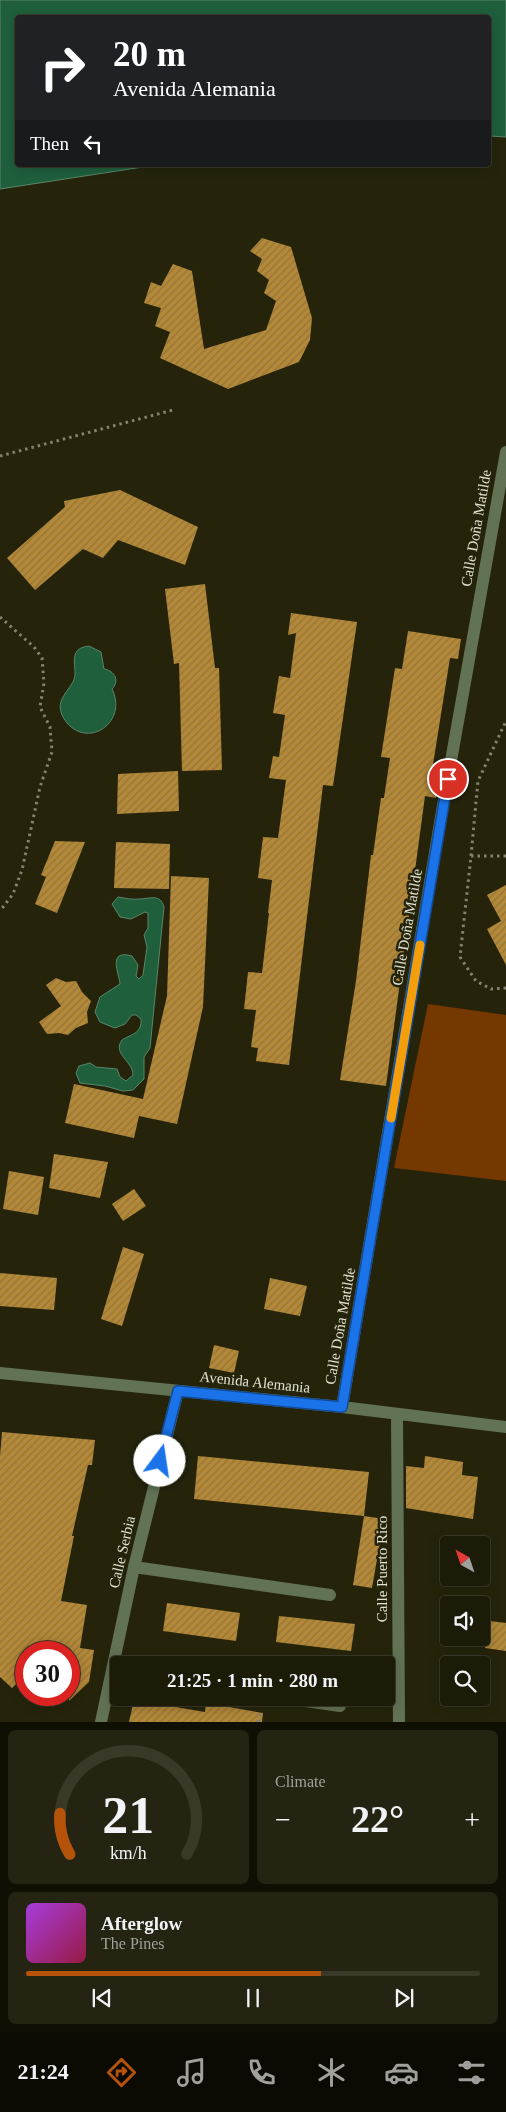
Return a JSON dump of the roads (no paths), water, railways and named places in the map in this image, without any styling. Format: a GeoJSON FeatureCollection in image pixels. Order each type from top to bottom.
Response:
{"type":"FeatureCollection","features":[{"type":"Feature","properties":{"kind":"street","name":"Calle Doña Matilde"},"geometry":{"type":"LineString","coordinates":[[342,1407],[441,817],[506,452]]}},
{"type":"Feature","properties":{"kind":"street","name":"Avenida Alemania"},"geometry":{"type":"LineString","coordinates":[[0,1373],[342,1407],[506,1427]]}},
{"type":"Feature","properties":{"kind":"street","name":"Calle Serbia"},"geometry":{"type":"LineString","coordinates":[[119,1656],[134,1567],[178,1391]]}},
{"type":"Feature","properties":{"kind":"street","name":"Calle Puerto Rico"},"geometry":{"type":"LineString","coordinates":[[397,1415],[399,1722]]}},
{"type":"Feature","properties":{"kind":"street"},"geometry":{"type":"LineString","coordinates":[[134,1567],[330,1594]]}},
{"type":"Feature","properties":{"kind":"street","name":"Calle Serbia"},"geometry":{"type":"LineString","coordinates":[[101,1722],[110,1691]]}}]}
